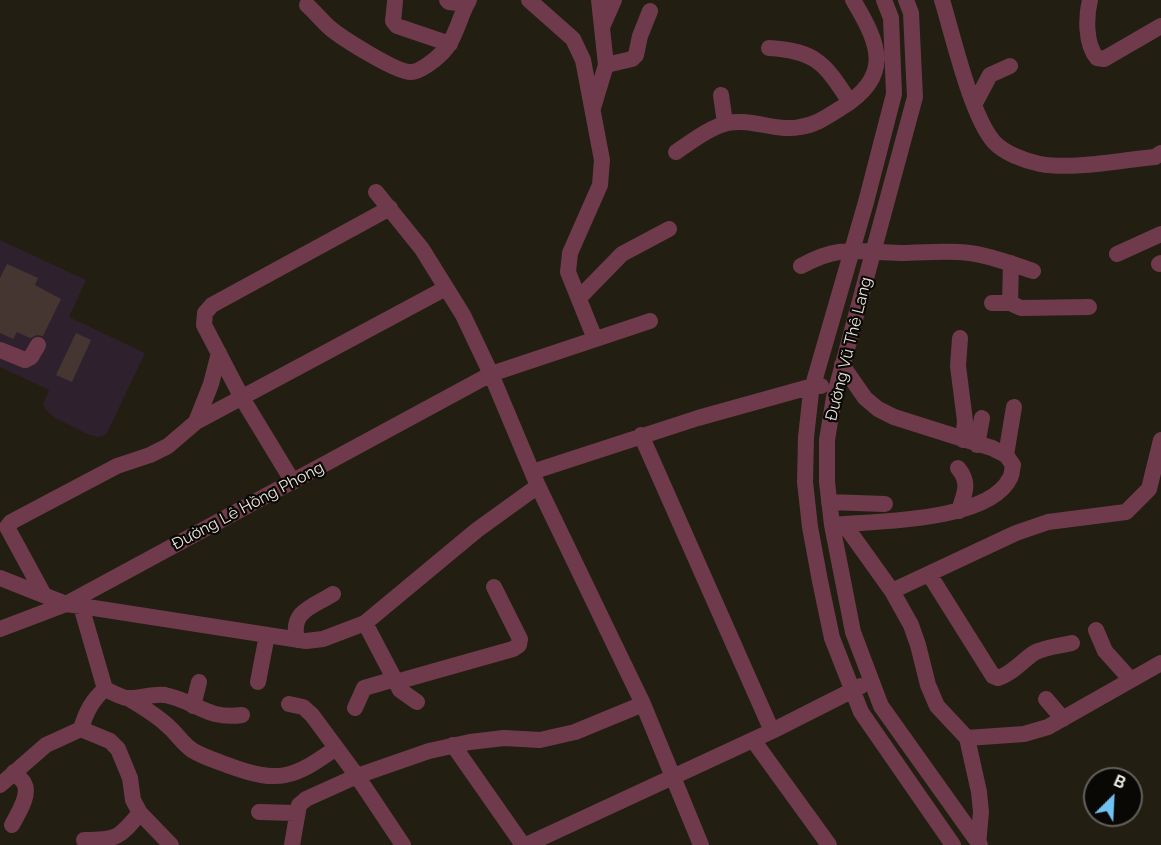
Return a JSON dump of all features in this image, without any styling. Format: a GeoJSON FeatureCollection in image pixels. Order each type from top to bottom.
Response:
{"type":"FeatureCollection","features":[{"type":"Feature","properties":{"kind":"street"},"geometry":{"type":"LineString","coordinates":[[307,5],[328,27],[345,40],[400,70],[411,72],[420,70],[450,44],[468,2],[449,2],[447,0]]}},
{"type":"Feature","properties":{"kind":"street"},"geometry":{"type":"LineString","coordinates":[[529,0],[573,39],[583,60],[602,160],[600,185],[570,254],[568,272],[595,339]]}},
{"type":"Feature","properties":{"kind":"street"},"geometry":{"type":"LineString","coordinates":[[592,110],[606,65],[599,0]]}},
{"type":"Feature","properties":{"kind":"street"},"geometry":{"type":"LineString","coordinates":[[601,27],[614,0]]}},
{"type":"Feature","properties":{"kind":"street"},"geometry":{"type":"LineString","coordinates":[[676,153],[697,138],[725,123],[742,121],[780,128],[799,128],[818,122],[865,90],[874,77],[877,61],[875,44],[870,28],[853,0]]}},
{"type":"Feature","properties":{"kind":"street"},"geometry":{"type":"LineString","coordinates":[[942,0],[974,105],[995,143],[1015,156],[1040,164],[1068,165],[1159,158]]}},
{"type":"Feature","properties":{"kind":"street"},"geometry":{"type":"LineString","coordinates":[[1090,0],[1086,23],[1093,53],[1097,58],[1104,59],[1161,26]]}},
{"type":"Feature","properties":{"kind":"street"},"geometry":{"type":"LineString","coordinates":[[395,2],[393,21],[396,26],[450,44]]}},
{"type":"Feature","properties":{"kind":"street"},"geometry":{"type":"LineString","coordinates":[[886,6],[911,2]]}},
{"type":"Feature","properties":{"kind":"street","name":"Đường Vũ Thê Lang"},"geometry":{"type":"LineString","coordinates":[[911,2],[915,97],[836,386],[827,440],[827,482],[829,502],[838,525],[853,632],[881,706],[979,844]]}},
{"type":"Feature","properties":{"kind":"street","name":"Đường Vũ Thê Lang"},"geometry":{"type":"LineString","coordinates":[[886,6],[891,18],[894,94],[853,250],[813,386],[806,437],[805,482],[810,527],[832,638],[852,690],[861,712],[953,845]]}},
{"type":"Feature","properties":{"kind":"street"},"geometry":{"type":"LineString","coordinates":[[606,65],[636,56],[640,36],[650,11]]}},
{"type":"Feature","properties":{"kind":"street"},"geometry":{"type":"LineString","coordinates":[[769,48],[793,50],[808,55],[823,64],[850,102]]}},
{"type":"Feature","properties":{"kind":"street"},"geometry":{"type":"LineString","coordinates":[[974,105],[990,75],[1010,66]]}},
{"type":"Feature","properties":{"kind":"street"},"geometry":{"type":"LineString","coordinates":[[721,94],[725,123]]}},
{"type":"Feature","properties":{"kind":"street"},"geometry":{"type":"LineString","coordinates":[[881,143],[902,149]]}},
{"type":"Feature","properties":{"kind":"street"},"geometry":{"type":"LineString","coordinates":[[376,192],[422,249],[463,315],[491,374],[535,479],[643,704],[701,845]]}},
{"type":"Feature","properties":{"kind":"street"},"geometry":{"type":"LineString","coordinates":[[293,482],[242,398],[204,325],[205,313],[212,305],[390,208]]}},
{"type":"Feature","properties":{"kind":"street"},"geometry":{"type":"LineString","coordinates":[[579,298],[622,254],[669,229]]}},
{"type":"Feature","properties":{"kind":"street"},"geometry":{"type":"LineString","coordinates":[[1117,255],[1161,234]]}},
{"type":"Feature","properties":{"kind":"street"},"geometry":{"type":"LineString","coordinates":[[801,266],[830,252],[853,250],[970,253],[1033,270]]}},
{"type":"Feature","properties":{"kind":"street"},"geometry":{"type":"LineString","coordinates":[[1010,303],[1011,263]]}},
{"type":"Feature","properties":{"kind":"street"},"geometry":{"type":"LineString","coordinates":[[44,595],[7,527],[11,522],[117,466],[150,455],[168,446],[196,422],[446,288]]}},
{"type":"Feature","properties":{"kind":"street"},"geometry":{"type":"LineString","coordinates":[[992,303],[1010,303],[1022,308],[1089,307]]}},
{"type":"Feature","properties":{"kind":"street","name":"Đường Lê Hồng Phong"},"geometry":{"type":"LineString","coordinates":[[0,629],[74,605],[491,374],[650,321]]}},
{"type":"Feature","properties":{"kind":"street"},"geometry":{"type":"LineString","coordinates":[[960,338],[958,373],[964,421],[970,442]]}},
{"type":"Feature","properties":{"kind":"street"},"geometry":{"type":"LineString","coordinates":[[0,350],[25,360],[31,357],[38,345]]}},
{"type":"Feature","properties":{"kind":"street"},"geometry":{"type":"LineString","coordinates":[[196,422],[211,384],[219,353]]}},
{"type":"Feature","properties":{"kind":"street"},"geometry":{"type":"LineString","coordinates":[[838,525],[925,517],[959,511],[995,495],[1010,479],[1013,465],[1006,455],[992,448],[894,417],[878,409],[865,398],[842,365]]}},
{"type":"Feature","properties":{"kind":"street"},"geometry":{"type":"LineString","coordinates":[[0,578],[74,605],[297,640],[323,639],[365,623],[535,479],[641,435],[813,386],[836,386]]}},
{"type":"Feature","properties":{"kind":"street"},"geometry":{"type":"LineString","coordinates":[[1006,455],[1014,407]]}},
{"type":"Feature","properties":{"kind":"street"},"geometry":{"type":"LineString","coordinates":[[970,442],[982,418]]}},
{"type":"Feature","properties":{"kind":"street"},"geometry":{"type":"LineString","coordinates":[[641,435],[772,731]]}},
{"type":"Feature","properties":{"kind":"street"},"geometry":{"type":"LineString","coordinates":[[892,591],[1016,533],[1048,522],[1126,512],[1149,489],[1158,463],[1161,440]]}},
{"type":"Feature","properties":{"kind":"street"},"geometry":{"type":"LineString","coordinates":[[958,468],[966,478],[967,484],[959,511]]}},
{"type":"Feature","properties":{"kind":"street"},"geometry":{"type":"LineString","coordinates":[[829,502],[885,504]]}},
{"type":"Feature","properties":{"kind":"street"},"geometry":{"type":"LineString","coordinates":[[838,525],[892,591],[911,626],[928,686],[937,706],[967,738],[979,792],[981,812],[979,844]]}},
{"type":"Feature","properties":{"kind":"street"},"geometry":{"type":"LineString","coordinates":[[929,574],[993,676],[1005,677],[1034,654],[1044,649],[1072,643]]}},
{"type":"Feature","properties":{"kind":"street"},"geometry":{"type":"LineString","coordinates":[[355,708],[364,688],[513,649],[519,645],[520,639],[494,586]]}},
{"type":"Feature","properties":{"kind":"street"},"geometry":{"type":"LineString","coordinates":[[297,640],[294,628],[301,614],[333,594]]}},
{"type":"Feature","properties":{"kind":"street"},"geometry":{"type":"LineString","coordinates":[[74,605],[105,689],[128,698],[153,713],[170,727],[190,749],[258,776],[277,778],[293,774],[339,752]]}},
{"type":"Feature","properties":{"kind":"street"},"geometry":{"type":"LineString","coordinates":[[365,623],[400,690],[417,702]]}},
{"type":"Feature","properties":{"kind":"street"},"geometry":{"type":"LineString","coordinates":[[1096,630],[1105,651],[1131,680]]}},
{"type":"Feature","properties":{"kind":"street"},"geometry":{"type":"LineString","coordinates":[[258,682],[267,635]]}},
{"type":"Feature","properties":{"kind":"street"},"geometry":{"type":"LineString","coordinates":[[967,738],[1024,734],[1048,727],[1161,663]]}},
{"type":"Feature","properties":{"kind":"street"},"geometry":{"type":"LineString","coordinates":[[453,746],[524,845],[753,740],[872,681]]}},
{"type":"Feature","properties":{"kind":"street"},"geometry":{"type":"LineString","coordinates":[[193,706],[199,682]]}},
{"type":"Feature","properties":{"kind":"street"},"geometry":{"type":"LineString","coordinates":[[0,785],[46,745],[81,729],[88,709],[105,689]]}},
{"type":"Feature","properties":{"kind":"street"},"geometry":{"type":"LineString","coordinates":[[128,698],[149,694],[165,695],[212,714],[226,717],[242,715]]}},
{"type":"Feature","properties":{"kind":"street"},"geometry":{"type":"LineString","coordinates":[[1046,699],[1063,719]]}},
{"type":"Feature","properties":{"kind":"street"},"geometry":{"type":"LineString","coordinates":[[290,704],[303,707],[312,715],[357,776],[403,845]]}},
{"type":"Feature","properties":{"kind":"street"},"geometry":{"type":"LineString","coordinates":[[292,845],[299,805],[306,799],[357,776],[429,751],[453,746],[504,738],[540,740],[575,732],[643,704]]}},
{"type":"Feature","properties":{"kind":"street"},"geometry":{"type":"LineString","coordinates":[[81,729],[110,741],[118,748],[130,778],[133,800],[140,813],[168,844]]}},
{"type":"Feature","properties":{"kind":"street"},"geometry":{"type":"LineString","coordinates":[[753,740],[829,845]]}},
{"type":"Feature","properties":{"kind":"street"},"geometry":{"type":"LineString","coordinates":[[322,772],[339,752]]}},
{"type":"Feature","properties":{"kind":"street"},"geometry":{"type":"LineString","coordinates":[[12,825],[26,796],[25,784],[14,772]]}},
{"type":"Feature","properties":{"kind":"street"},"geometry":{"type":"LineString","coordinates":[[259,812],[296,813]]}},
{"type":"Feature","properties":{"kind":"street"},"geometry":{"type":"LineString","coordinates":[[84,840],[109,840],[119,836],[140,813]]}},
{"type":"Feature","properties":{"kind":"shaded area"},"geometry":{"type":"Polygon","coordinates":[[[0,240],[86,280],[69,317],[145,353],[107,433],[103,436],[87,434],[55,418],[43,404],[49,390],[0,367],[0,240]]]}},
{"type":"Feature","properties":{"kind":"building"},"geometry":{"type":"Polygon","coordinates":[[[7,264],[38,278],[35,285],[61,299],[43,336],[37,335],[30,338],[17,332],[13,339],[0,333],[0,278],[7,264]]]}},
{"type":"Feature","properties":{"kind":"building"},"geometry":{"type":"Polygon","coordinates":[[[76,333],[91,340],[72,382],[56,375],[76,333]]]}}]}
